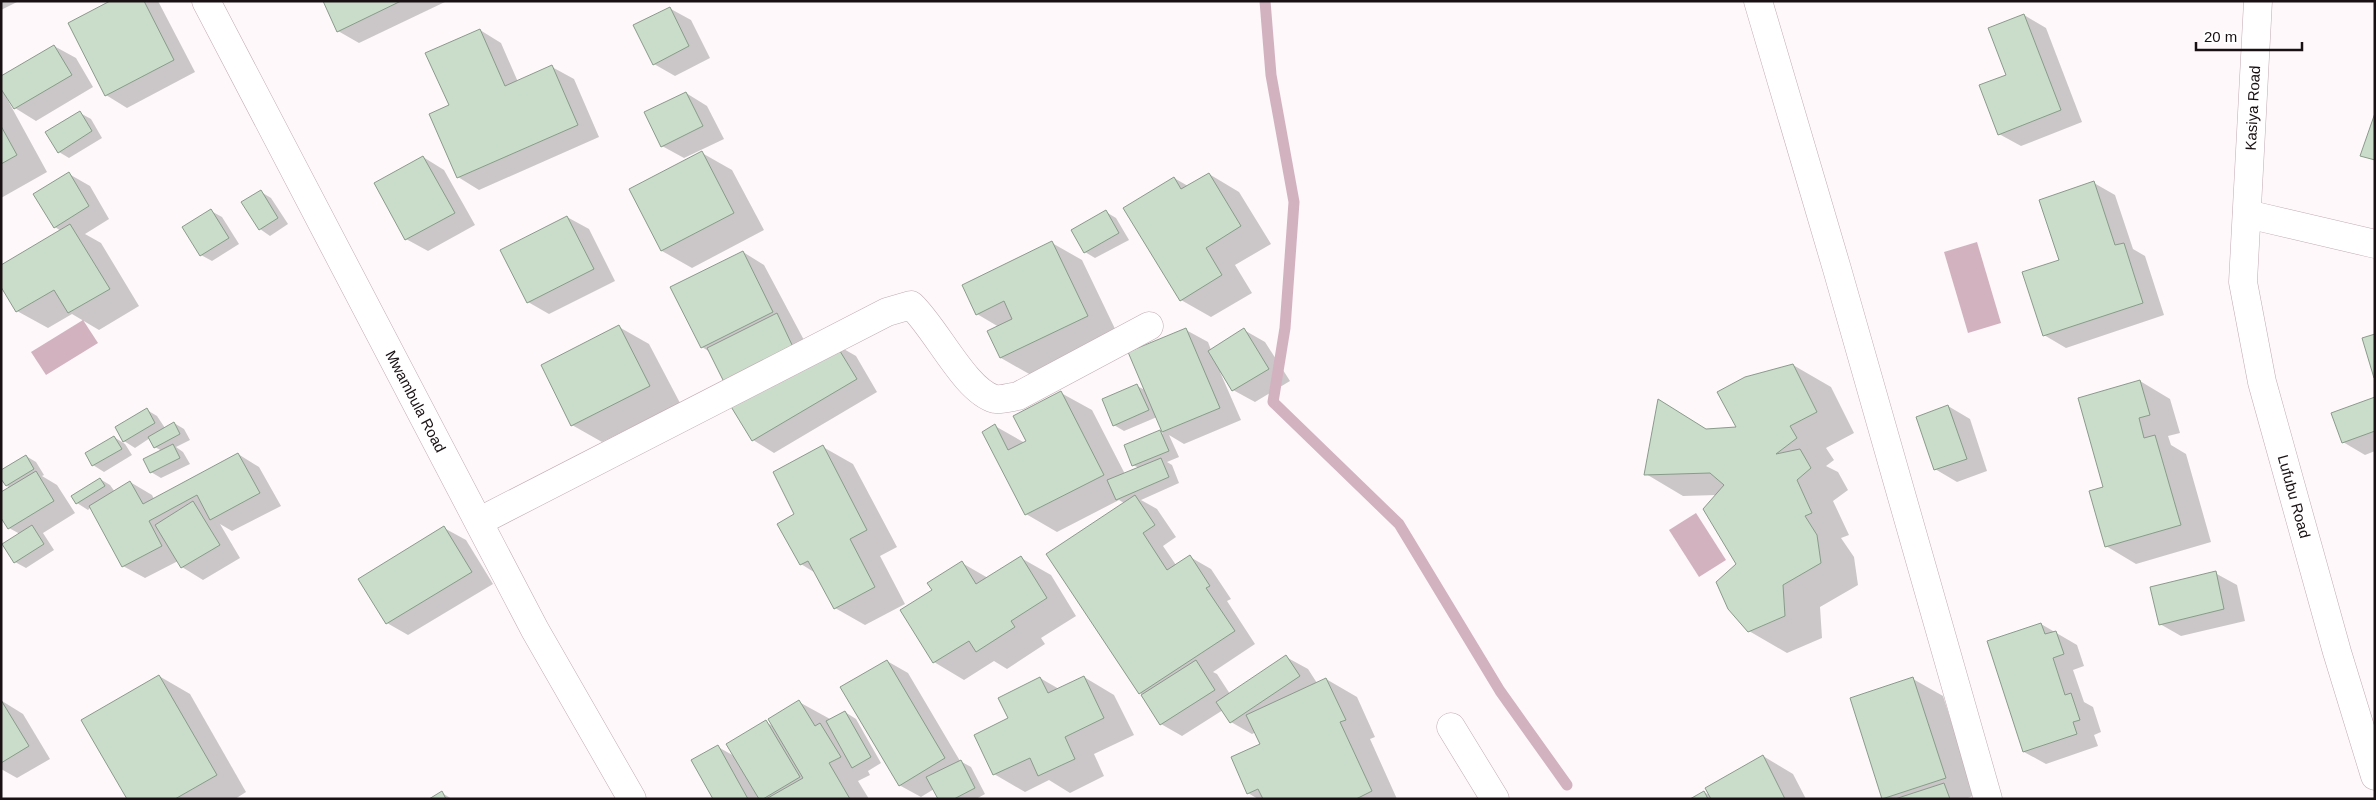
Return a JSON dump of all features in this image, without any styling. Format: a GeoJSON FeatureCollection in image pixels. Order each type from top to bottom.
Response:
{"type":"FeatureCollection","features":[{"type":"Feature","properties":{"kind":"street","name":"Mwambula Road"},"geometry":{"type":"LineString","coordinates":[[206,1],[535,630],[632,799]]}},
{"type":"Feature","properties":{"kind":"street"},"geometry":{"type":"LineString","coordinates":[[1758,1],[1837,269],[1988,799]]}},
{"type":"Feature","properties":{"kind":"street","name":"Kasiya Road"},"geometry":{"type":"LineString","coordinates":[[2247,214],[2258,1]]}},
{"type":"Feature","properties":{"kind":"street"},"geometry":{"type":"LineString","coordinates":[[2247,214],[2375,244]]}},
{"type":"Feature","properties":{"kind":"street","name":"Lufubu Road"},"geometry":{"type":"LineString","coordinates":[[2247,214],[2243,282],[2262,382],[2337,652],[2375,776]]}},
{"type":"Feature","properties":{"kind":"street"},"geometry":{"type":"LineString","coordinates":[[480,522],[887,312],[911,305],[924,318],[942,345],[978,391],[997,400],[1018,396],[1149,326]]}},
{"type":"Feature","properties":{"kind":"street"},"geometry":{"type":"LineString","coordinates":[[1451,727],[1495,799]]}},
{"type":"Feature","properties":{"kind":"shaded area"},"geometry":{"type":"Polygon","coordinates":[[[1977,242],[2001,323],[1968,333],[1944,252],[1977,242]]]}},
{"type":"Feature","properties":{"kind":"shaded area"},"geometry":{"type":"Polygon","coordinates":[[[83,320],[98,343],[46,375],[31,352],[83,320]]]}},
{"type":"Feature","properties":{"kind":"shaded area"},"geometry":{"type":"Polygon","coordinates":[[[1696,513],[1726,560],[1699,577],[1669,530],[1696,513]]]}},
{"type":"Feature","properties":{"kind":"building"},"geometry":{"type":"Polygon","coordinates":[[[110,1],[144,1],[174,60],[105,96],[68,23],[110,1]]]}},
{"type":"Feature","properties":{"kind":"building"},"geometry":{"type":"Polygon","coordinates":[[[323,1],[401,1],[337,32],[323,1]]]}},
{"type":"Feature","properties":{"kind":"building"},"geometry":{"type":"Polygon","coordinates":[[[670,7],[689,46],[653,65],[633,25],[670,7]]]}},
{"type":"Feature","properties":{"kind":"building"},"geometry":{"type":"Polygon","coordinates":[[[2024,14],[2061,110],[1998,135],[1979,85],[2006,75],[1988,28],[2024,14]]]}},
{"type":"Feature","properties":{"kind":"building"},"geometry":{"type":"Polygon","coordinates":[[[480,29],[505,86],[552,65],[578,125],[457,178],[429,114],[449,105],[425,53],[480,29]]]}},
{"type":"Feature","properties":{"kind":"building"},"geometry":{"type":"Polygon","coordinates":[[[54,45],[72,75],[14,109],[1,89],[1,76],[54,45]]]}},
{"type":"Feature","properties":{"kind":"building"},"geometry":{"type":"Polygon","coordinates":[[[686,92],[703,126],[661,147],[644,112],[686,92]]]}},
{"type":"Feature","properties":{"kind":"building"},"geometry":{"type":"Polygon","coordinates":[[[80,111],[92,131],[58,153],[45,132],[80,111]]]}},
{"type":"Feature","properties":{"kind":"building"},"geometry":{"type":"Polygon","coordinates":[[[2375,113],[2375,160],[2360,156],[2375,113]]]}},
{"type":"Feature","properties":{"kind":"building"},"geometry":{"type":"Polygon","coordinates":[[[1,126],[17,155],[1,164],[1,126]]]}},
{"type":"Feature","properties":{"kind":"building"},"geometry":{"type":"Polygon","coordinates":[[[702,151],[734,213],[661,251],[629,189],[702,151]]]}},
{"type":"Feature","properties":{"kind":"building"},"geometry":{"type":"Polygon","coordinates":[[[423,156],[455,213],[405,240],[374,183],[423,156]]]}},
{"type":"Feature","properties":{"kind":"building"},"geometry":{"type":"Polygon","coordinates":[[[69,172],[89,206],[54,228],[33,194],[69,172]]]}},
{"type":"Feature","properties":{"kind":"building"},"geometry":{"type":"Polygon","coordinates":[[[1209,173],[1241,226],[1206,248],[1222,275],[1180,301],[1123,208],[1174,177],[1181,189],[1209,173]]]}},
{"type":"Feature","properties":{"kind":"building"},"geometry":{"type":"Polygon","coordinates":[[[2094,181],[2115,245],[2124,243],[2143,303],[2043,336],[2022,272],[2059,260],[2039,200],[2094,181]]]}},
{"type":"Feature","properties":{"kind":"building"},"geometry":{"type":"Polygon","coordinates":[[[261,190],[278,218],[259,230],[241,202],[261,190]]]}},
{"type":"Feature","properties":{"kind":"building"},"geometry":{"type":"Polygon","coordinates":[[[211,209],[229,238],[200,256],[182,227],[211,209]]]}},
{"type":"Feature","properties":{"kind":"building"},"geometry":{"type":"Polygon","coordinates":[[[1106,210],[1119,233],[1084,253],[1071,230],[1106,210]]]}},
{"type":"Feature","properties":{"kind":"building"},"geometry":{"type":"Polygon","coordinates":[[[567,216],[594,269],[527,303],[500,250],[567,216]]]}},
{"type":"Feature","properties":{"kind":"building"},"geometry":{"type":"Polygon","coordinates":[[[70,224],[110,289],[68,313],[54,290],[16,312],[1,287],[1,265],[70,224]]]}},
{"type":"Feature","properties":{"kind":"building"},"geometry":{"type":"Polygon","coordinates":[[[1052,241],[1088,316],[1000,358],[987,331],[1012,319],[1004,301],[976,315],[962,285],[1052,241]]]}},
{"type":"Feature","properties":{"kind":"building"},"geometry":{"type":"Polygon","coordinates":[[[743,251],[773,312],[701,348],[670,287],[743,251]]]}},
{"type":"Feature","properties":{"kind":"building"},"geometry":{"type":"Polygon","coordinates":[[[777,313],[793,347],[724,382],[707,348],[777,313]]]}},
{"type":"Feature","properties":{"kind":"building"},"geometry":{"type":"Polygon","coordinates":[[[619,325],[650,386],[571,426],[541,365],[619,325]]]}},
{"type":"Feature","properties":{"kind":"building"},"geometry":{"type":"Polygon","coordinates":[[[1186,328],[1220,408],[1162,432],[1128,352],[1186,328]]]}},
{"type":"Feature","properties":{"kind":"building"},"geometry":{"type":"Polygon","coordinates":[[[1244,328],[1269,369],[1232,391],[1208,351],[1244,328]]]}},
{"type":"Feature","properties":{"kind":"building"},"geometry":{"type":"Polygon","coordinates":[[[2375,334],[2375,377],[2374,378],[2362,338],[2375,334]]]}},
{"type":"Feature","properties":{"kind":"building"},"geometry":{"type":"Polygon","coordinates":[[[835,343],[857,379],[752,441],[730,405],[835,343]]]}},
{"type":"Feature","properties":{"kind":"building"},"geometry":{"type":"Polygon","coordinates":[[[1793,364],[1817,412],[1790,426],[1797,438],[1776,454],[1800,449],[1811,468],[1797,480],[1812,513],[1805,516],[1817,535],[1821,563],[1783,585],[1785,616],[1748,632],[1728,609],[1716,582],[1736,564],[1703,509],[1724,485],[1710,473],[1644,475],[1658,399],[1706,429],[1736,427],[1717,392],[1745,377],[1793,364]]]}},
{"type":"Feature","properties":{"kind":"building"},"geometry":{"type":"Polygon","coordinates":[[[2140,380],[2150,415],[2139,418],[2144,438],[2155,435],[2181,525],[2105,547],[2089,491],[2103,487],[2078,398],[2140,380]]]}},
{"type":"Feature","properties":{"kind":"building"},"geometry":{"type":"Polygon","coordinates":[[[1137,384],[1149,410],[1113,426],[1102,399],[1137,384]]]}},
{"type":"Feature","properties":{"kind":"building"},"geometry":{"type":"Polygon","coordinates":[[[1061,391],[1104,475],[1025,515],[982,432],[995,424],[1008,450],[1026,441],[1013,416],[1061,391]]]}},
{"type":"Feature","properties":{"kind":"building"},"geometry":{"type":"Polygon","coordinates":[[[2375,397],[2375,431],[2342,443],[2331,413],[2375,397]]]}},
{"type":"Feature","properties":{"kind":"building"},"geometry":{"type":"Polygon","coordinates":[[[1948,405],[1967,459],[1934,470],[1916,417],[1948,405]]]}},
{"type":"Feature","properties":{"kind":"building"},"geometry":{"type":"Polygon","coordinates":[[[147,408],[155,423],[123,442],[115,427],[147,408]]]}},
{"type":"Feature","properties":{"kind":"building"},"geometry":{"type":"Polygon","coordinates":[[[174,422],[180,434],[154,448],[148,437],[174,422]]]}},
{"type":"Feature","properties":{"kind":"building"},"geometry":{"type":"Polygon","coordinates":[[[1160,430],[1169,451],[1132,466],[1124,445],[1160,430]]]}},
{"type":"Feature","properties":{"kind":"building"},"geometry":{"type":"Polygon","coordinates":[[[114,436],[122,449],[92,466],[85,453],[114,436]]]}},
{"type":"Feature","properties":{"kind":"building"},"geometry":{"type":"Polygon","coordinates":[[[173,444],[180,458],[150,473],[143,459],[173,444]]]}},
{"type":"Feature","properties":{"kind":"building"},"geometry":{"type":"Polygon","coordinates":[[[823,445],[867,530],[850,539],[875,587],[834,609],[808,561],[800,565],[777,524],[794,514],[773,472],[823,445]]]}},
{"type":"Feature","properties":{"kind":"building"},"geometry":{"type":"Polygon","coordinates":[[[238,453],[260,493],[210,520],[197,495],[149,521],[162,546],[122,567],[89,506],[130,481],[143,504],[238,453]]]}},
{"type":"Feature","properties":{"kind":"building"},"geometry":{"type":"Polygon","coordinates":[[[26,455],[34,469],[6,486],[1,479],[1,470],[26,455]]]}},
{"type":"Feature","properties":{"kind":"building"},"geometry":{"type":"Polygon","coordinates":[[[1161,458],[1169,477],[1116,500],[1107,480],[1161,458]]]}},
{"type":"Feature","properties":{"kind":"building"},"geometry":{"type":"Polygon","coordinates":[[[36,471],[54,501],[8,529],[1,518],[1,492],[36,471]]]}},
{"type":"Feature","properties":{"kind":"building"},"geometry":{"type":"Polygon","coordinates":[[[100,478],[105,486],[76,504],[71,496],[100,478]]]}},
{"type":"Feature","properties":{"kind":"building"},"geometry":{"type":"Polygon","coordinates":[[[1135,495],[1155,525],[1143,533],[1167,570],[1190,555],[1210,586],[1206,588],[1235,631],[1139,694],[1046,554],[1135,495]]]}},
{"type":"Feature","properties":{"kind":"building"},"geometry":{"type":"Polygon","coordinates":[[[193,501],[220,545],[181,568],[155,525],[193,501]]]}},
{"type":"Feature","properties":{"kind":"building"},"geometry":{"type":"Polygon","coordinates":[[[32,525],[44,544],[14,563],[2,544],[32,525]]]}},
{"type":"Feature","properties":{"kind":"building"},"geometry":{"type":"Polygon","coordinates":[[[444,526],[472,572],[386,624],[358,579],[444,526]]]}},
{"type":"Feature","properties":{"kind":"building"},"geometry":{"type":"Polygon","coordinates":[[[1021,556],[1047,598],[1011,621],[1015,627],[976,652],[969,641],[933,663],[900,610],[932,590],[927,583],[962,561],[976,584],[1021,556]]]}},
{"type":"Feature","properties":{"kind":"building"},"geometry":{"type":"Polygon","coordinates":[[[2216,571],[2224,609],[2159,625],[2150,587],[2216,571]]]}},
{"type":"Feature","properties":{"kind":"building"},"geometry":{"type":"Polygon","coordinates":[[[2041,623],[2045,634],[2056,631],[2064,654],[2053,658],[2065,695],[2071,693],[2080,720],[2073,722],[2077,734],[2023,752],[1987,641],[2041,623]]]}},
{"type":"Feature","properties":{"kind":"building"},"geometry":{"type":"Polygon","coordinates":[[[1286,655],[1300,676],[1230,723],[1216,702],[1286,655]]]}},
{"type":"Feature","properties":{"kind":"building"},"geometry":{"type":"Polygon","coordinates":[[[887,660],[945,758],[899,786],[840,687],[887,660]]]}},
{"type":"Feature","properties":{"kind":"building"},"geometry":{"type":"Polygon","coordinates":[[[1196,660],[1215,690],[1160,725],[1141,695],[1196,660]]]}},
{"type":"Feature","properties":{"kind":"building"},"geometry":{"type":"Polygon","coordinates":[[[159,675],[217,775],[175,799],[127,799],[81,720],[159,675]]]}},
{"type":"Feature","properties":{"kind":"building"},"geometry":{"type":"Polygon","coordinates":[[[1084,676],[1104,718],[1065,737],[1075,759],[1038,776],[1030,758],[993,775],[974,735],[1008,718],[998,698],[1040,677],[1048,693],[1084,676]]]}},
{"type":"Feature","properties":{"kind":"building"},"geometry":{"type":"Polygon","coordinates":[[[1913,677],[1946,778],[1882,799],[1850,698],[1913,677]]]}},
{"type":"Feature","properties":{"kind":"building"},"geometry":{"type":"Polygon","coordinates":[[[1326,678],[1346,720],[1340,722],[1372,791],[1356,799],[1263,799],[1258,789],[1247,794],[1231,757],[1260,744],[1246,715],[1326,678]]]}},
{"type":"Feature","properties":{"kind":"building"},"geometry":{"type":"Polygon","coordinates":[[[1,700],[29,746],[1,763],[1,700]]]}},
{"type":"Feature","properties":{"kind":"building"},"geometry":{"type":"Polygon","coordinates":[[[799,700],[815,726],[820,723],[841,757],[829,763],[850,799],[766,799],[803,778],[768,719],[799,700]]]}},
{"type":"Feature","properties":{"kind":"building"},"geometry":{"type":"Polygon","coordinates":[[[845,711],[871,757],[852,768],[826,721],[845,711]]]}},
{"type":"Feature","properties":{"kind":"building"},"geometry":{"type":"Polygon","coordinates":[[[766,720],[800,777],[763,799],[759,799],[726,744],[766,720]]]}},
{"type":"Feature","properties":{"kind":"building"},"geometry":{"type":"Polygon","coordinates":[[[718,745],[748,799],[713,799],[691,760],[718,745]]]}},
{"type":"Feature","properties":{"kind":"building"},"geometry":{"type":"Polygon","coordinates":[[[1763,755],[1785,799],[1711,799],[1705,788],[1763,755]]]}},
{"type":"Feature","properties":{"kind":"building"},"geometry":{"type":"Polygon","coordinates":[[[961,760],[975,788],[954,799],[938,799],[926,777],[961,760]]]}},
{"type":"Feature","properties":{"kind":"building"},"geometry":{"type":"Polygon","coordinates":[[[1944,783],[1950,799],[1895,799],[1944,783]]]}},
{"type":"Feature","properties":{"kind":"building"},"geometry":{"type":"Polygon","coordinates":[[[442,791],[446,799],[429,799],[442,791]]]}},
{"type":"Feature","properties":{"kind":"building"},"geometry":{"type":"Polygon","coordinates":[[[1704,791],[1708,799],[1690,799],[1704,791]]]}},
{"type":"Feature","properties":{"kind":"waterway"},"geometry":{"type":"LineString","coordinates":[[1265,1],[1271,75],[1294,202],[1285,328],[1273,402],[1399,524],[1500,691],[1567,785]]}}]}
